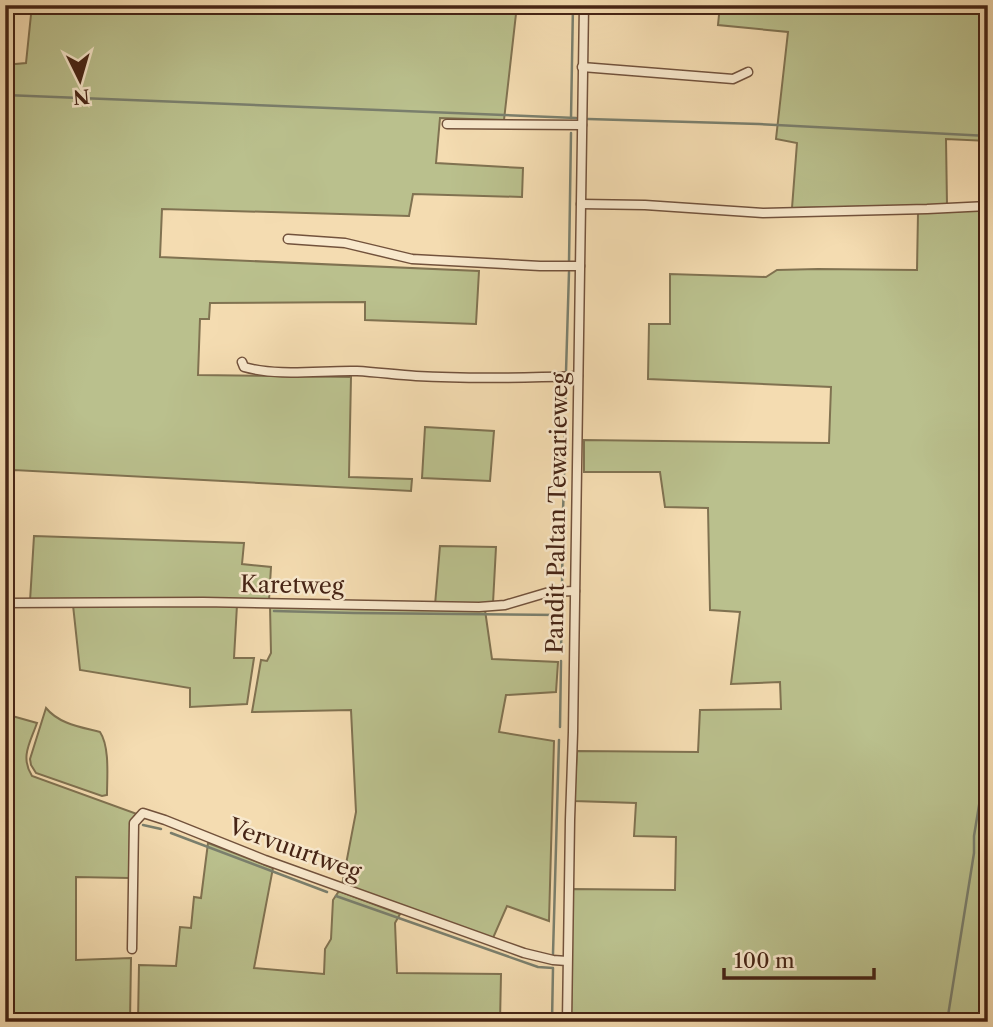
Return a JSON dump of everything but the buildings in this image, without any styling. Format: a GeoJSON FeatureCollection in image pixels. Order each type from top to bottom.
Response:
{"type":"FeatureCollection","features":[{"type":"Feature","properties":{"kind":"street","name":"Pandit Paltan Tewarieweg"},"geometry":{"type":"LineString","coordinates":[[567,1022],[584,5]]}},
{"type":"Feature","properties":{"kind":"street"},"geometry":{"type":"LineString","coordinates":[[582,67],[733,79],[748,72]]}},
{"type":"Feature","properties":{"kind":"street"},"geometry":{"type":"LineString","coordinates":[[447,124],[582,125]]}},
{"type":"Feature","properties":{"kind":"street"},"geometry":{"type":"LineString","coordinates":[[580,204],[645,205],[763,213],[988,206]]}},
{"type":"Feature","properties":{"kind":"street"},"geometry":{"type":"LineString","coordinates":[[288,239],[345,243],[412,259],[580,266]]}},
{"type":"Feature","properties":{"kind":"street"},"geometry":{"type":"LineString","coordinates":[[242,362],[244,367],[265,371],[354,371],[496,378],[578,376]]}},
{"type":"Feature","properties":{"kind":"street","name":"Karetweg"},"geometry":{"type":"LineString","coordinates":[[6,603],[203,602],[479,607],[506,605],[549,592],[575,591]]}},
{"type":"Feature","properties":{"kind":"street","name":"Vervuurtweg"},"geometry":{"type":"LineString","coordinates":[[132,950],[134,823],[143,813],[278,865],[524,953],[567,961]]}},
{"type":"Feature","properties":{"kind":"green space"},"geometry":{"type":"Polygon","coordinates":[[[32,5],[517,5],[504,120],[440,118],[436,163],[523,168],[522,197],[413,194],[409,216],[162,209],[160,257],[479,271],[476,324],[365,320],[365,302],[210,303],[209,319],[200,319],[198,375],[351,377],[349,477],[412,479],[411,491],[14,470],[10,539],[5,539],[5,65],[26,63],[32,5]]]}},
{"type":"Feature","properties":{"kind":"green space"},"geometry":{"type":"Polygon","coordinates":[[[720,5],[988,5],[988,141],[946,139],[947,205],[792,208],[797,143],[776,139],[788,32],[718,25],[720,5]]]}},
{"type":"Feature","properties":{"kind":"green space"},"geometry":{"type":"Polygon","coordinates":[[[988,210],[988,706],[980,761],[988,771],[988,1022],[571,1022],[572,889],[675,890],[676,837],[634,836],[636,803],[574,801],[577,751],[698,752],[700,710],[781,709],[780,682],[731,684],[740,612],[710,610],[708,508],[665,507],[660,472],[584,472],[584,440],[829,443],[831,387],[648,379],[649,324],[670,324],[670,274],[766,277],[777,270],[917,270],[918,213],[988,210]]]}},
{"type":"Feature","properties":{"kind":"green space"},"geometry":{"type":"Polygon","coordinates":[[[425,427],[494,431],[490,481],[422,478],[425,427]]]}},
{"type":"Feature","properties":{"kind":"green space"},"geometry":{"type":"Polygon","coordinates":[[[34,536],[244,543],[242,564],[271,567],[269,600],[30,601],[34,536]]]}},
{"type":"Feature","properties":{"kind":"green space"},"geometry":{"type":"Polygon","coordinates":[[[440,546],[496,547],[493,603],[435,605],[440,546]]]}},
{"type":"Feature","properties":{"kind":"green space"},"geometry":{"type":"Polygon","coordinates":[[[73,605],[237,605],[234,658],[254,658],[247,704],[190,707],[190,688],[80,670],[73,605]]]}},
{"type":"Feature","properties":{"kind":"green space"},"geometry":{"type":"Polygon","coordinates":[[[270,606],[485,610],[492,659],[558,662],[556,692],[506,695],[499,732],[554,741],[549,921],[507,906],[493,938],[342,885],[356,812],[351,710],[252,712],[261,660],[267,661],[271,653],[270,606]]]}},
{"type":"Feature","properties":{"kind":"green space"},"geometry":{"type":"Polygon","coordinates":[[[46,708],[64,721],[100,732],[107,754],[107,795],[102,796],[36,773],[30,759],[46,708]]]}},
{"type":"Feature","properties":{"kind":"green space"},"geometry":{"type":"Polygon","coordinates":[[[5,714],[37,723],[26,756],[32,776],[137,814],[130,825],[129,878],[76,877],[76,960],[131,958],[130,1022],[5,1022],[5,714]]]}},
{"type":"Feature","properties":{"kind":"green space"},"geometry":{"type":"Polygon","coordinates":[[[208,843],[273,868],[254,968],[324,974],[325,949],[331,939],[333,900],[339,891],[400,914],[395,923],[397,973],[501,974],[500,1022],[138,1022],[139,965],[176,966],[180,927],[191,928],[194,897],[201,898],[208,843]]]}},
{"type":"Feature","properties":{"kind":"waterway"},"geometry":{"type":"LineString","coordinates":[[571,118],[573,5]]}},
{"type":"Feature","properties":{"kind":"waterway"},"geometry":{"type":"LineString","coordinates":[[5,95],[576,118]]}},
{"type":"Feature","properties":{"kind":"waterway"},"geometry":{"type":"LineString","coordinates":[[588,119],[759,124],[988,136]]}},
{"type":"Feature","properties":{"kind":"waterway"},"geometry":{"type":"LineString","coordinates":[[569,263],[571,133]]}},
{"type":"Feature","properties":{"kind":"waterway"},"geometry":{"type":"LineString","coordinates":[[566,372],[569,272]]}},
{"type":"Feature","properties":{"kind":"waterway"},"geometry":{"type":"LineString","coordinates":[[565,406],[566,381]]}},
{"type":"Feature","properties":{"kind":"waterway"},"geometry":{"type":"LineString","coordinates":[[564,475],[565,417]]}},
{"type":"Feature","properties":{"kind":"waterway"},"geometry":{"type":"LineString","coordinates":[[563,510],[564,486]]}},
{"type":"Feature","properties":{"kind":"waterway"},"geometry":{"type":"LineString","coordinates":[[562,586],[563,517]]}},
{"type":"Feature","properties":{"kind":"waterway"},"geometry":{"type":"LineString","coordinates":[[561,652],[562,598]]}},
{"type":"Feature","properties":{"kind":"waterway"},"geometry":{"type":"LineString","coordinates":[[274,611],[561,615]]}},
{"type":"Feature","properties":{"kind":"waterway"},"geometry":{"type":"LineString","coordinates":[[560,727],[561,661]]}},
{"type":"Feature","properties":{"kind":"waterway"},"geometry":{"type":"LineString","coordinates":[[947,1022],[974,853],[988,726]]}},
{"type":"Feature","properties":{"kind":"waterway"},"geometry":{"type":"LineString","coordinates":[[553,954],[559,740]]}},
{"type":"Feature","properties":{"kind":"waterway"},"geometry":{"type":"LineString","coordinates":[[143,825],[161,829]]}},
{"type":"Feature","properties":{"kind":"waterway"},"geometry":{"type":"LineString","coordinates":[[171,833],[327,892]]}},
{"type":"Feature","properties":{"kind":"waterway"},"geometry":{"type":"LineString","coordinates":[[336,896],[538,967],[553,968],[552,1022]]}}]}
